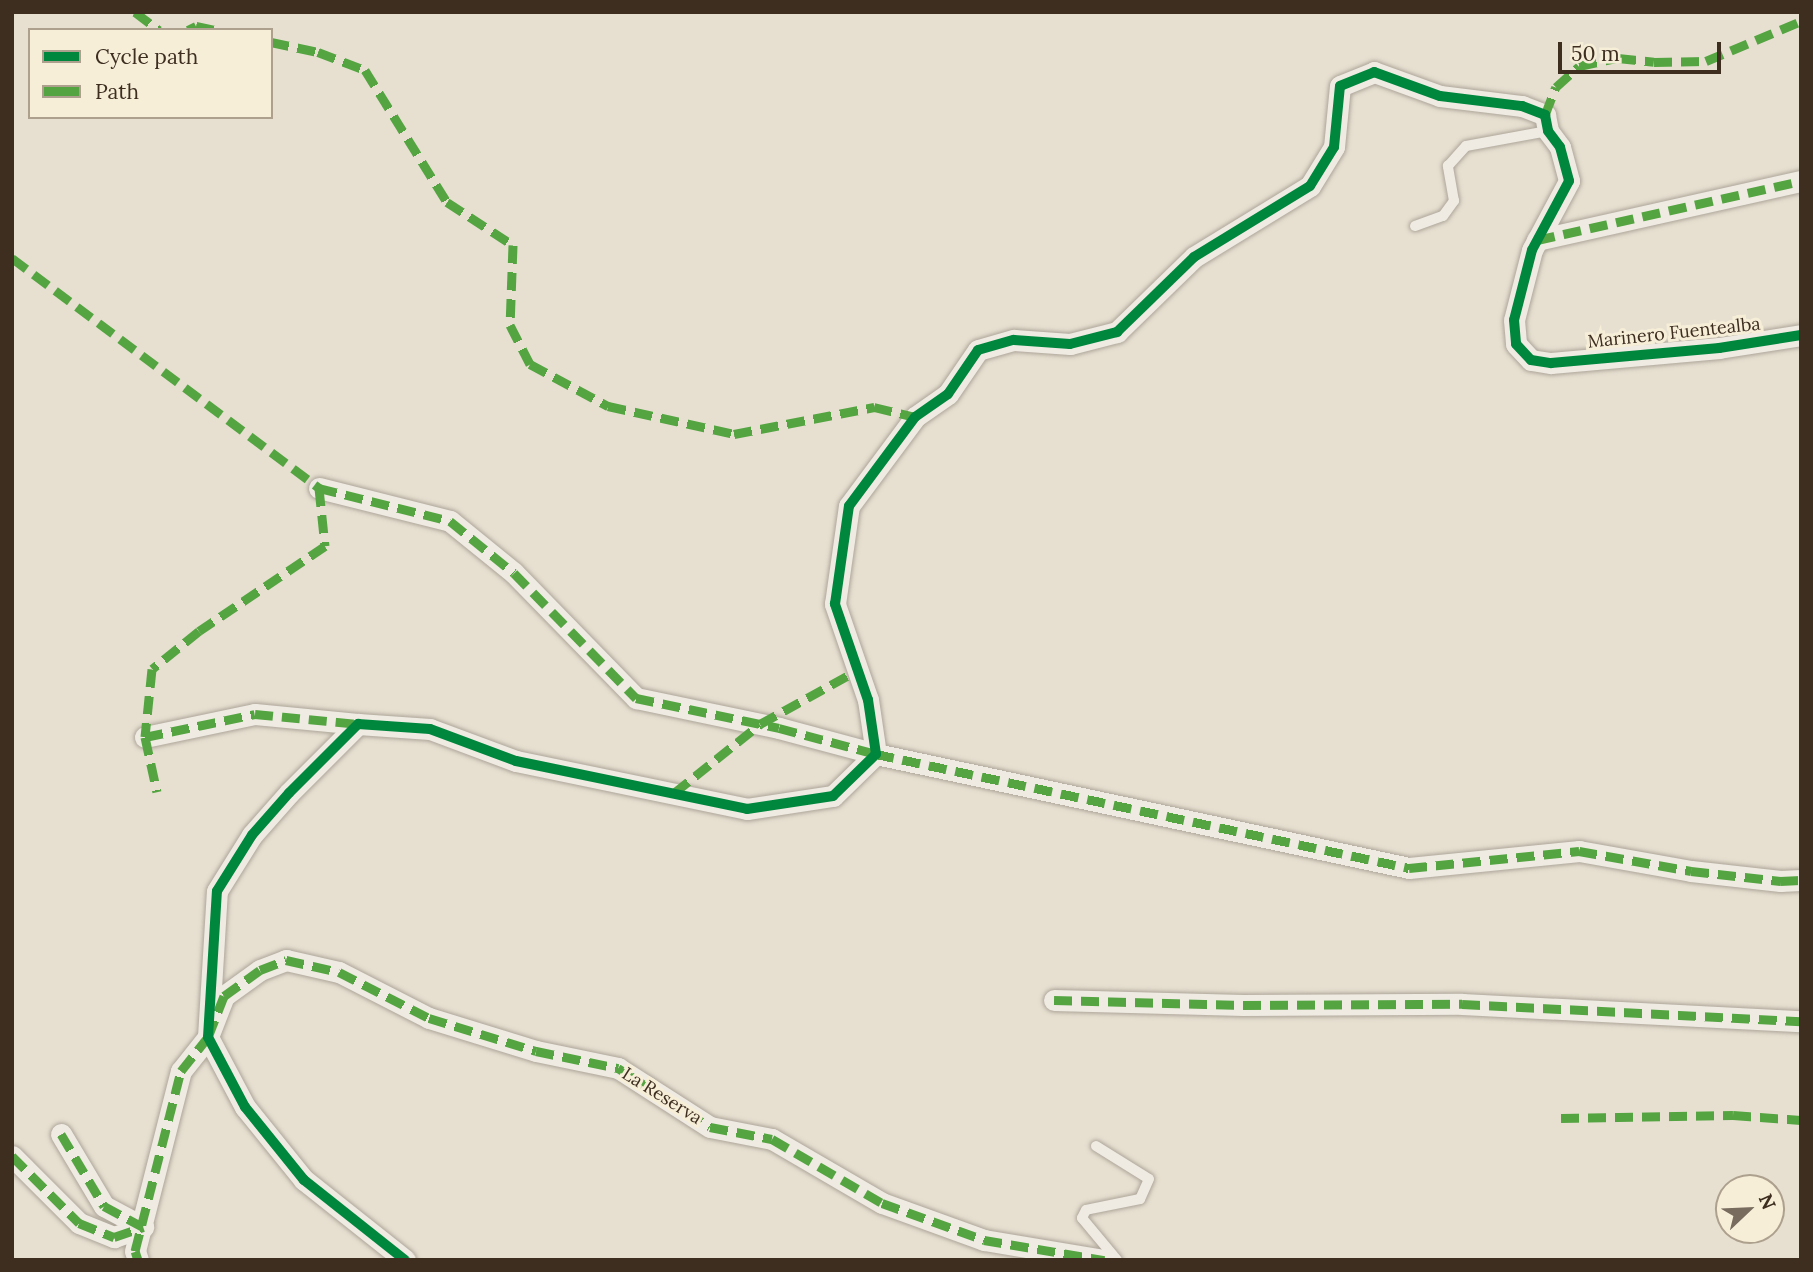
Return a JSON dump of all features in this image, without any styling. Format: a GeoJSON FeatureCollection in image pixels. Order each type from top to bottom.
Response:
{"type":"FeatureCollection","features":[{"type":"Feature","properties":{"kind":"street"},"geometry":{"type":"LineString","coordinates":[[876,754],[868,700],[835,604],[849,506],[915,417],[948,394],[978,350],[1014,340],[1070,344],[1117,332],[1194,257],[1310,186],[1334,147],[1340,86],[1374,72],[1440,96],[1522,106],[1545,115],[1548,131],[1560,147],[1569,181],[1537,240]]}},
{"type":"Feature","properties":{"kind":"street"},"geometry":{"type":"LineString","coordinates":[[1537,240],[1801,181]]}},
{"type":"Feature","properties":{"kind":"street","name":"Marinero Fuentealba"},"geometry":{"type":"LineString","coordinates":[[1537,240],[1514,320],[1516,344],[1531,360],[1551,363],[1719,348],[1801,335]]}},
{"type":"Feature","properties":{"kind":"street"},"geometry":{"type":"LineString","coordinates":[[319,488],[450,521],[514,573],[636,698],[779,727],[876,754],[1409,868],[1579,850],[1690,871],[1780,881],[1801,880]]}},
{"type":"Feature","properties":{"kind":"street"},"geometry":{"type":"LineString","coordinates":[[145,737],[255,714],[430,729],[516,761],[747,809],[833,796],[876,754]]}},
{"type":"Feature","properties":{"kind":"street"},"geometry":{"type":"LineString","coordinates":[[358,724],[289,793],[252,835],[217,891],[208,1037],[245,1107],[304,1180],[405,1260]]}},
{"type":"Feature","properties":{"kind":"street","name":"La Reserva"},"geometry":{"type":"LineString","coordinates":[[138,1260],[135,1251],[181,1071],[208,1037],[224,996],[260,971],[286,960],[339,972],[429,1018],[536,1051],[618,1068],[710,1127],[772,1139],[882,1203],[984,1240],[1104,1260]]}},
{"type":"Feature","properties":{"kind":"street"},"geometry":{"type":"LineString","coordinates":[[1054,1000],[1243,1005],[1462,1004],[1801,1021]]}},
{"type":"Feature","properties":{"kind":"street"},"geometry":{"type":"LineString","coordinates":[[61,1134],[104,1206],[143,1227]]}},
{"type":"Feature","properties":{"kind":"street"},"geometry":{"type":"LineString","coordinates":[[12,1156],[79,1223],[114,1237],[143,1227]]}},
{"type":"Feature","properties":{"kind":"lane"},"geometry":{"type":"LineString","coordinates":[[1415,226],[1443,216],[1454,201],[1448,166],[1466,146],[1548,131]]}},
{"type":"Feature","properties":{"kind":"lane"},"geometry":{"type":"LineString","coordinates":[[1096,1146],[1149,1179],[1140,1199],[1086,1210],[1082,1218],[1117,1260]]}},
{"type":"Feature","properties":{"kind":"marked path"},"geometry":{"type":"LineString","coordinates":[[135,12],[156,28]]}},
{"type":"Feature","properties":{"kind":"marked path"},"geometry":{"type":"LineString","coordinates":[[1545,115],[1556,87],[1579,66],[1618,58],[1654,62],[1706,61],[1801,21]]}},
{"type":"Feature","properties":{"kind":"marked path"},"geometry":{"type":"LineString","coordinates":[[192,28],[206,28]]}},
{"type":"Feature","properties":{"kind":"marked path"},"geometry":{"type":"LineString","coordinates":[[273,42],[318,52],[365,70],[447,202],[513,245],[510,325],[530,364],[608,406],[734,434],[874,407],[915,417]]}},
{"type":"Feature","properties":{"kind":"marked path"},"geometry":{"type":"LineString","coordinates":[[1537,240],[1801,181]]}},
{"type":"Feature","properties":{"kind":"marked path"},"geometry":{"type":"LineString","coordinates":[[12,258],[319,488],[325,546],[199,631],[152,669],[145,737],[157,792]]}},
{"type":"Feature","properties":{"kind":"marked path"},"geometry":{"type":"LineString","coordinates":[[319,488],[450,521],[514,573],[636,698],[779,728],[876,754],[1409,868],[1579,851],[1691,871],[1780,881],[1801,880]]}},
{"type":"Feature","properties":{"kind":"marked path"},"geometry":{"type":"LineString","coordinates":[[674,793],[760,724],[858,670]]}},
{"type":"Feature","properties":{"kind":"marked path"},"geometry":{"type":"LineString","coordinates":[[145,737],[255,714],[358,724]]}},
{"type":"Feature","properties":{"kind":"marked path"},"geometry":{"type":"LineString","coordinates":[[138,1260],[135,1251],[181,1071],[208,1037],[224,996],[260,970],[286,960],[339,972],[429,1018],[536,1051],[618,1068],[710,1127],[772,1139],[882,1203],[984,1240],[1104,1260]]}},
{"type":"Feature","properties":{"kind":"marked path"},"geometry":{"type":"LineString","coordinates":[[1054,1000],[1243,1005],[1462,1004],[1801,1021]]}},
{"type":"Feature","properties":{"kind":"marked path"},"geometry":{"type":"LineString","coordinates":[[1561,1118],[1733,1115],[1801,1120]]}},
{"type":"Feature","properties":{"kind":"marked path"},"geometry":{"type":"LineString","coordinates":[[61,1134],[104,1206],[143,1227]]}},
{"type":"Feature","properties":{"kind":"marked path"},"geometry":{"type":"LineString","coordinates":[[12,1156],[79,1223],[114,1237],[143,1227]]}},
{"type":"Feature","properties":{"kind":"cycle path"},"geometry":{"type":"LineString","coordinates":[[405,1260],[304,1180],[245,1107],[208,1037],[217,891],[252,835],[289,793],[358,724],[430,729],[516,761],[747,809],[833,796],[876,754],[868,700],[835,604],[849,506],[915,417],[948,394],[978,350],[1014,340],[1070,344],[1117,332],[1194,257],[1310,186],[1334,147],[1340,86],[1374,72],[1440,96],[1522,106],[1545,115],[1548,131],[1560,147],[1569,181],[1532,250],[1514,320],[1516,344],[1531,360],[1551,363],[1719,348],[1801,335]]}}]}
